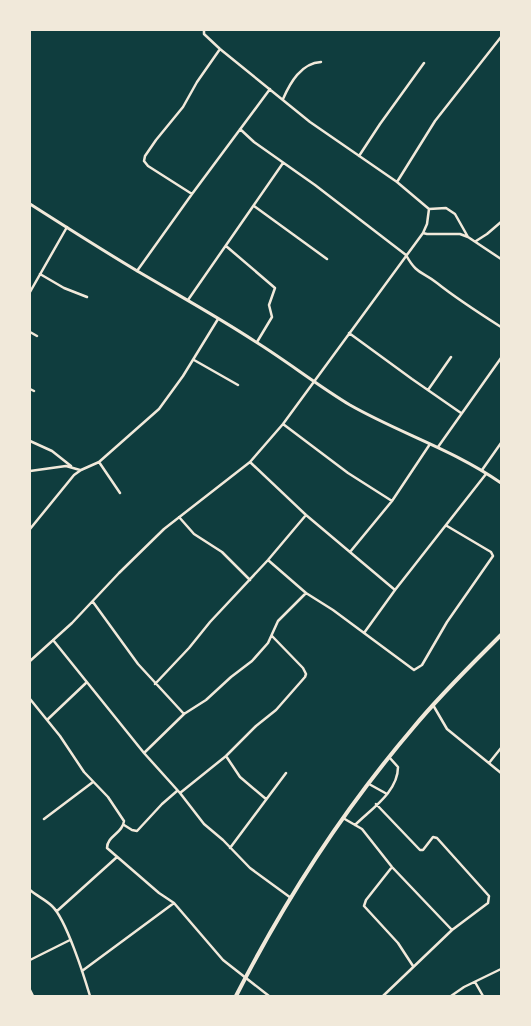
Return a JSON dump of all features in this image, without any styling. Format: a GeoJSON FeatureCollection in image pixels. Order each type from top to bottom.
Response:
{"type":"FeatureCollection","features":[{"type":"Feature","properties":{"kind":"highway"},"geometry":{"type":"LineString","coordinates":[[236,996],[291,898],[343,818],[389,757],[433,705],[501,634]]}},
{"type":"Feature","properties":{"kind":"street"},"geometry":{"type":"LineString","coordinates":[[204,30],[204,34],[220,49],[317,127],[397,182],[429,209],[442,208],[450,210],[458,218],[468,237]]}},
{"type":"Feature","properties":{"kind":"street"},"geometry":{"type":"LineString","coordinates":[[397,182],[435,121],[501,37]]}},
{"type":"Feature","properties":{"kind":"street"},"geometry":{"type":"LineString","coordinates":[[192,194],[148,166],[144,161],[145,156],[183,107],[197,82],[220,49]]}},
{"type":"Feature","properties":{"kind":"street"},"geometry":{"type":"LineString","coordinates":[[282,99],[288,86],[301,70],[314,62],[321,62]]}},
{"type":"Feature","properties":{"kind":"street"},"geometry":{"type":"LineString","coordinates":[[360,156],[380,124],[424,63]]}},
{"type":"Feature","properties":{"kind":"street"},"geometry":{"type":"LineString","coordinates":[[137,271],[270,89]]}},
{"type":"Feature","properties":{"kind":"street"},"geometry":{"type":"LineString","coordinates":[[240,129],[406,255],[412,266],[421,275],[435,282],[447,292],[501,327]]}},
{"type":"Feature","properties":{"kind":"street"},"geometry":{"type":"LineString","coordinates":[[188,300],[283,163]]}},
{"type":"Feature","properties":{"kind":"street"},"geometry":{"type":"LineString","coordinates":[[30,204],[137,271],[257,342],[314,382],[353,406],[394,428],[438,447],[482,470],[501,483]]}},
{"type":"Feature","properties":{"kind":"street"},"geometry":{"type":"LineString","coordinates":[[254,206],[327,259]]}},
{"type":"Feature","properties":{"kind":"street"},"geometry":{"type":"LineString","coordinates":[[30,661],[92,602],[135,556],[179,516],[250,462],[283,424],[423,233],[428,224],[429,209]]}},
{"type":"Feature","properties":{"kind":"street"},"geometry":{"type":"LineString","coordinates":[[476,241],[501,222]]}},
{"type":"Feature","properties":{"kind":"street"},"geometry":{"type":"LineString","coordinates":[[30,292],[67,227]]}},
{"type":"Feature","properties":{"kind":"street"},"geometry":{"type":"LineString","coordinates":[[423,233],[460,234],[476,241],[501,259]]}},
{"type":"Feature","properties":{"kind":"street"},"geometry":{"type":"LineString","coordinates":[[226,246],[275,288],[269,305],[272,317],[257,342]]}},
{"type":"Feature","properties":{"kind":"street"},"geometry":{"type":"LineString","coordinates":[[40,274],[64,288],[87,297]]}},
{"type":"Feature","properties":{"kind":"street"},"geometry":{"type":"LineString","coordinates":[[30,529],[80,470],[99,462],[160,408],[218,319]]}},
{"type":"Feature","properties":{"kind":"street"},"geometry":{"type":"LineString","coordinates":[[30,332],[37,336]]}},
{"type":"Feature","properties":{"kind":"street"},"geometry":{"type":"LineString","coordinates":[[349,333],[461,413]]}},
{"type":"Feature","properties":{"kind":"street"},"geometry":{"type":"LineString","coordinates":[[428,390],[451,357]]}},
{"type":"Feature","properties":{"kind":"street"},"geometry":{"type":"LineString","coordinates":[[438,447],[501,358]]}},
{"type":"Feature","properties":{"kind":"street"},"geometry":{"type":"LineString","coordinates":[[193,360],[238,386]]}},
{"type":"Feature","properties":{"kind":"street"},"geometry":{"type":"LineString","coordinates":[[30,389],[34,391]]}},
{"type":"Feature","properties":{"kind":"street"},"geometry":{"type":"LineString","coordinates":[[283,424],[348,473],[392,501]]}},
{"type":"Feature","properties":{"kind":"street"},"geometry":{"type":"LineString","coordinates":[[30,442],[52,451],[80,470]]}},
{"type":"Feature","properties":{"kind":"street"},"geometry":{"type":"LineString","coordinates":[[482,470],[501,443]]}},
{"type":"Feature","properties":{"kind":"street"},"geometry":{"type":"LineString","coordinates":[[350,552],[392,501],[430,444]]}},
{"type":"Feature","properties":{"kind":"street"},"geometry":{"type":"LineString","coordinates":[[99,462],[120,492]]}},
{"type":"Feature","properties":{"kind":"street"},"geometry":{"type":"LineString","coordinates":[[250,462],[306,516],[395,590]]}},
{"type":"Feature","properties":{"kind":"street"},"geometry":{"type":"LineString","coordinates":[[30,471],[73,467]]}},
{"type":"Feature","properties":{"kind":"street"},"geometry":{"type":"LineString","coordinates":[[364,633],[395,590],[487,473]]}},
{"type":"Feature","properties":{"kind":"street"},"geometry":{"type":"LineString","coordinates":[[179,516],[194,534],[222,552],[250,580]]}},
{"type":"Feature","properties":{"kind":"street"},"geometry":{"type":"LineString","coordinates":[[155,684],[306,516]]}},
{"type":"Feature","properties":{"kind":"street"},"geometry":{"type":"LineString","coordinates":[[268,560],[306,593],[410,668],[417,669],[422,665],[447,622],[493,556],[492,552],[447,526]]}},
{"type":"Feature","properties":{"kind":"street"},"geometry":{"type":"LineString","coordinates":[[144,753],[184,714],[206,700],[252,661],[268,643],[278,621],[306,593]]}},
{"type":"Feature","properties":{"kind":"street"},"geometry":{"type":"LineString","coordinates":[[92,602],[155,684],[184,714]]}},
{"type":"Feature","properties":{"kind":"street"},"geometry":{"type":"LineString","coordinates":[[30,699],[93,782],[108,797],[124,821],[124,825],[132,830],[137,830],[162,804],[226,756],[256,726],[276,710],[305,677],[303,668],[272,636]]}},
{"type":"Feature","properties":{"kind":"street"},"geometry":{"type":"LineString","coordinates":[[53,640],[202,822],[250,868],[291,898]]}},
{"type":"Feature","properties":{"kind":"street"},"geometry":{"type":"LineString","coordinates":[[47,720],[87,682]]}},
{"type":"Feature","properties":{"kind":"street"},"geometry":{"type":"LineString","coordinates":[[433,705],[446,728],[501,772]]}},
{"type":"Feature","properties":{"kind":"street"},"geometry":{"type":"LineString","coordinates":[[490,764],[501,748]]}},
{"type":"Feature","properties":{"kind":"street"},"geometry":{"type":"LineString","coordinates":[[226,756],[240,777],[266,799]]}},
{"type":"Feature","properties":{"kind":"street"},"geometry":{"type":"LineString","coordinates":[[355,826],[393,786],[399,769],[397,764],[389,757]]}},
{"type":"Feature","properties":{"kind":"street"},"geometry":{"type":"LineString","coordinates":[[230,848],[286,773]]}},
{"type":"Feature","properties":{"kind":"street"},"geometry":{"type":"LineString","coordinates":[[44,819],[93,782]]}},
{"type":"Feature","properties":{"kind":"street"},"geometry":{"type":"LineString","coordinates":[[369,784],[387,794]]}},
{"type":"Feature","properties":{"kind":"street"},"geometry":{"type":"LineString","coordinates":[[376,804],[420,850],[423,850],[433,837],[437,838],[489,896],[488,903],[452,930],[383,996]]}},
{"type":"Feature","properties":{"kind":"street"},"geometry":{"type":"LineString","coordinates":[[343,818],[362,829],[392,867],[452,930]]}},
{"type":"Feature","properties":{"kind":"street"},"geometry":{"type":"LineString","coordinates":[[124,825],[108,841],[106,848],[160,894],[174,903],[223,960],[269,996]]}},
{"type":"Feature","properties":{"kind":"street"},"geometry":{"type":"LineString","coordinates":[[57,911],[116,857]]}},
{"type":"Feature","properties":{"kind":"street"},"geometry":{"type":"LineString","coordinates":[[392,867],[366,900],[364,906],[398,944],[413,966]]}},
{"type":"Feature","properties":{"kind":"street"},"geometry":{"type":"LineString","coordinates":[[30,890],[57,911],[70,940],[90,996]]}},
{"type":"Feature","properties":{"kind":"street"},"geometry":{"type":"LineString","coordinates":[[82,971],[174,903]]}},
{"type":"Feature","properties":{"kind":"street"},"geometry":{"type":"LineString","coordinates":[[30,960],[70,940]]}},
{"type":"Feature","properties":{"kind":"street"},"geometry":{"type":"LineString","coordinates":[[451,996],[501,969]]}},
{"type":"Feature","properties":{"kind":"street"},"geometry":{"type":"LineString","coordinates":[[475,982],[483,996]]}},
{"type":"Feature","properties":{"kind":"street"},"geometry":{"type":"LineString","coordinates":[[30,990],[33,996]]}}]}
